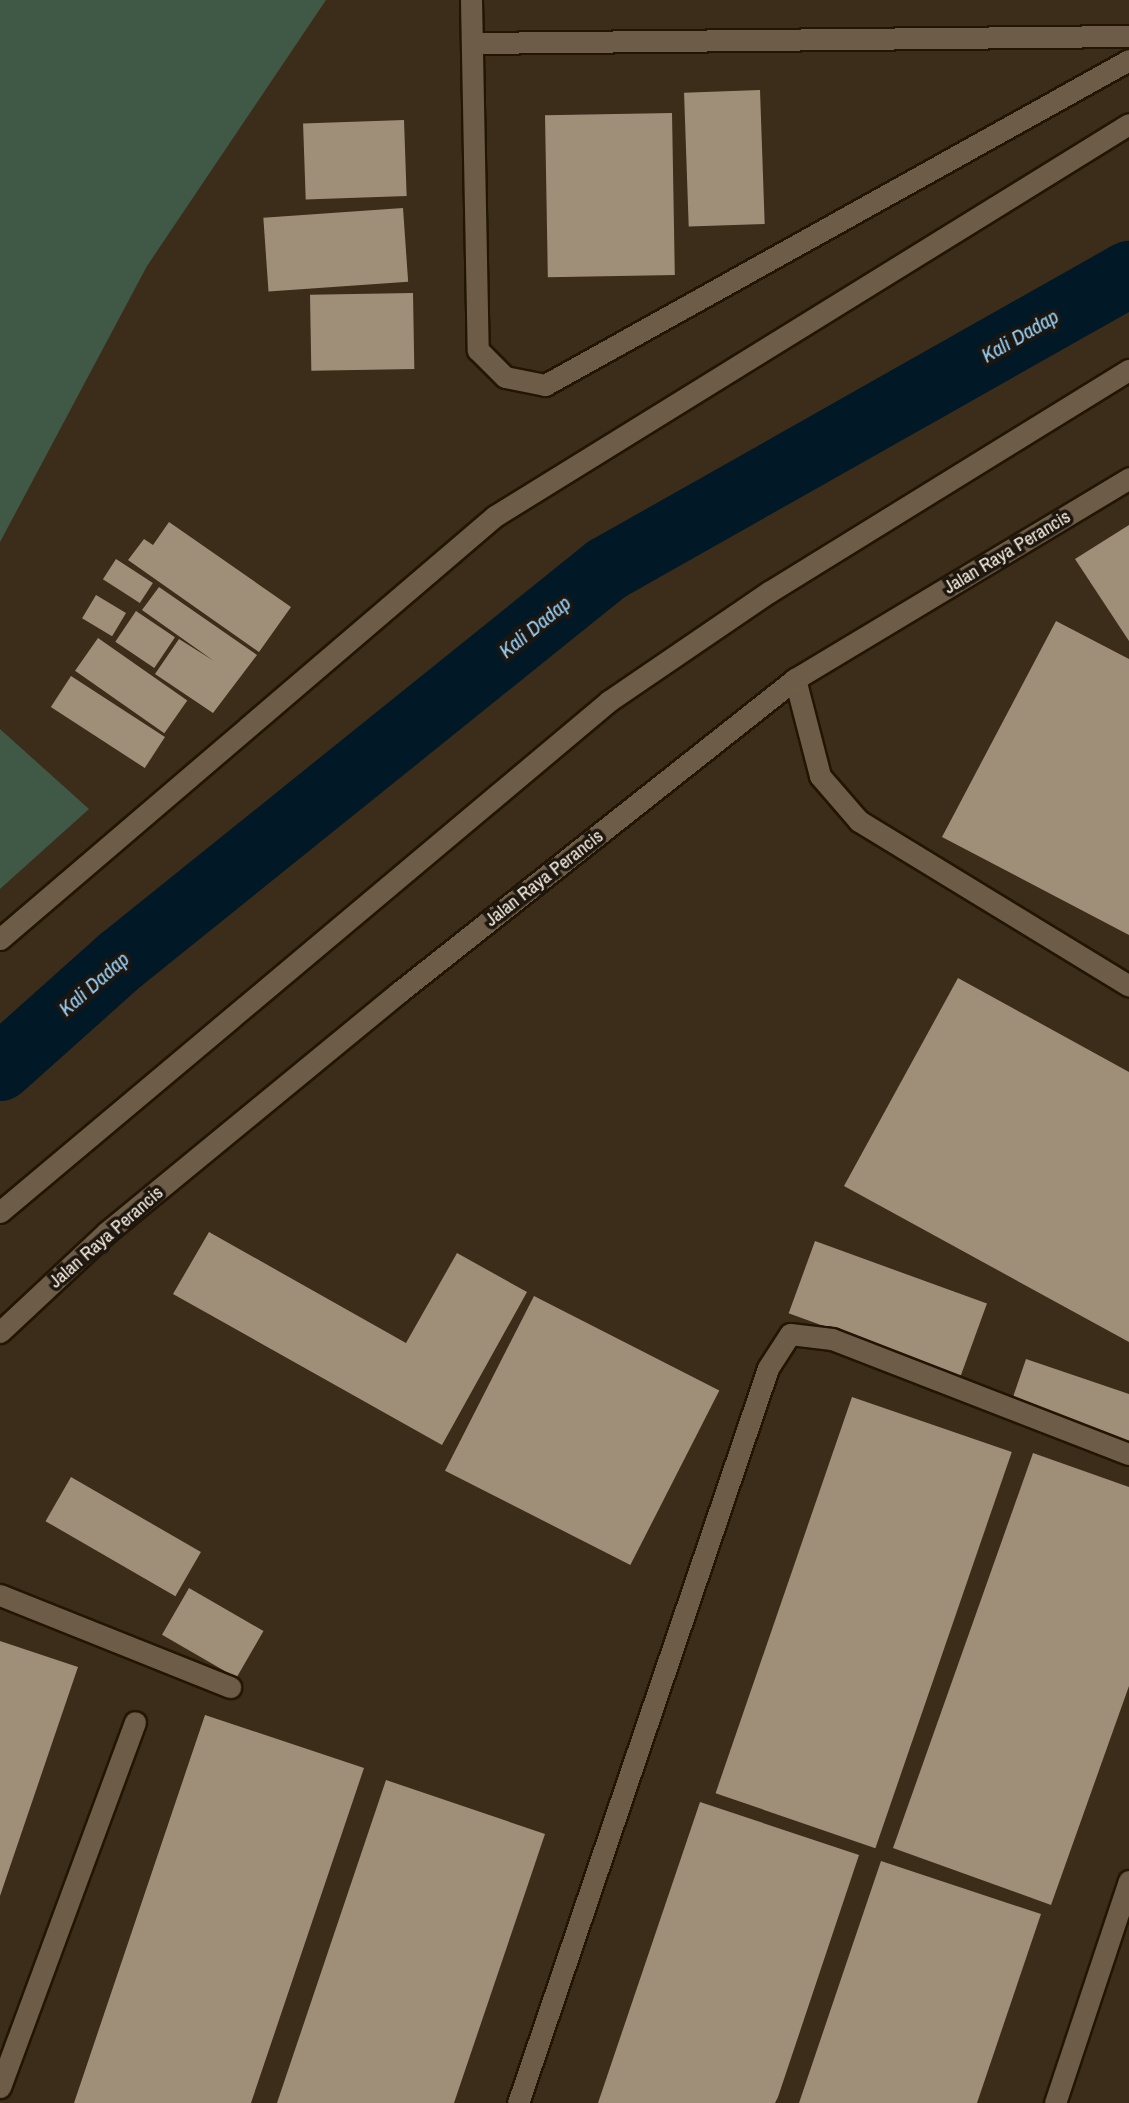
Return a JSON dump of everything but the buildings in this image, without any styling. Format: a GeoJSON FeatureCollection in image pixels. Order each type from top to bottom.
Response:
{"type":"FeatureCollection","features":[{"type":"Feature","properties":{"kind":"street"},"geometry":{"type":"LineString","coordinates":[[471,0],[478,350],[505,377],[545,385],[1129,60]]}},
{"type":"Feature","properties":{"kind":"street"},"geometry":{"type":"LineString","coordinates":[[472,43],[1129,36]]}},
{"type":"Feature","properties":{"kind":"street"},"geometry":{"type":"LineString","coordinates":[[0,939],[495,516],[1129,124]]}},
{"type":"Feature","properties":{"kind":"street"},"geometry":{"type":"LineString","coordinates":[[0,1212],[609,701],[769,592],[1129,370]]}},
{"type":"Feature","properties":{"kind":"street","name":"Jalan Raya Perancis"},"geometry":{"type":"LineString","coordinates":[[0,1332],[107,1232],[387,1002],[795,679],[1129,478]]}},
{"type":"Feature","properties":{"kind":"street"},"geometry":{"type":"LineString","coordinates":[[795,679],[821,776],[859,821],[1129,986]]}},
{"type":"Feature","properties":{"kind":"street"},"geometry":{"type":"LineString","coordinates":[[518,2103],[768,1368],[790,1334],[832,1339],[1129,1454]]}},
{"type":"Feature","properties":{"kind":"street"},"geometry":{"type":"LineString","coordinates":[[0,1595],[230,1687]]}},
{"type":"Feature","properties":{"kind":"street"},"geometry":{"type":"LineString","coordinates":[[0,2087],[135,1722]]}},
{"type":"Feature","properties":{"kind":"street"},"geometry":{"type":"LineString","coordinates":[[1055,2103],[1129,1881]]}},
{"type":"Feature","properties":{"kind":"green space"},"geometry":{"type":"Polygon","coordinates":[[[0,0],[326,0],[147,266],[0,542],[0,0]]]}},
{"type":"Feature","properties":{"kind":"green space"},"geometry":{"type":"Polygon","coordinates":[[[0,729],[89,809],[0,889],[0,729]]]}},
{"type":"Feature","properties":{"kind":"waterway","name":"Kali Dadap"},"geometry":{"type":"LineString","coordinates":[[0,1068],[121,960],[607,569],[1129,274]]}}]}
